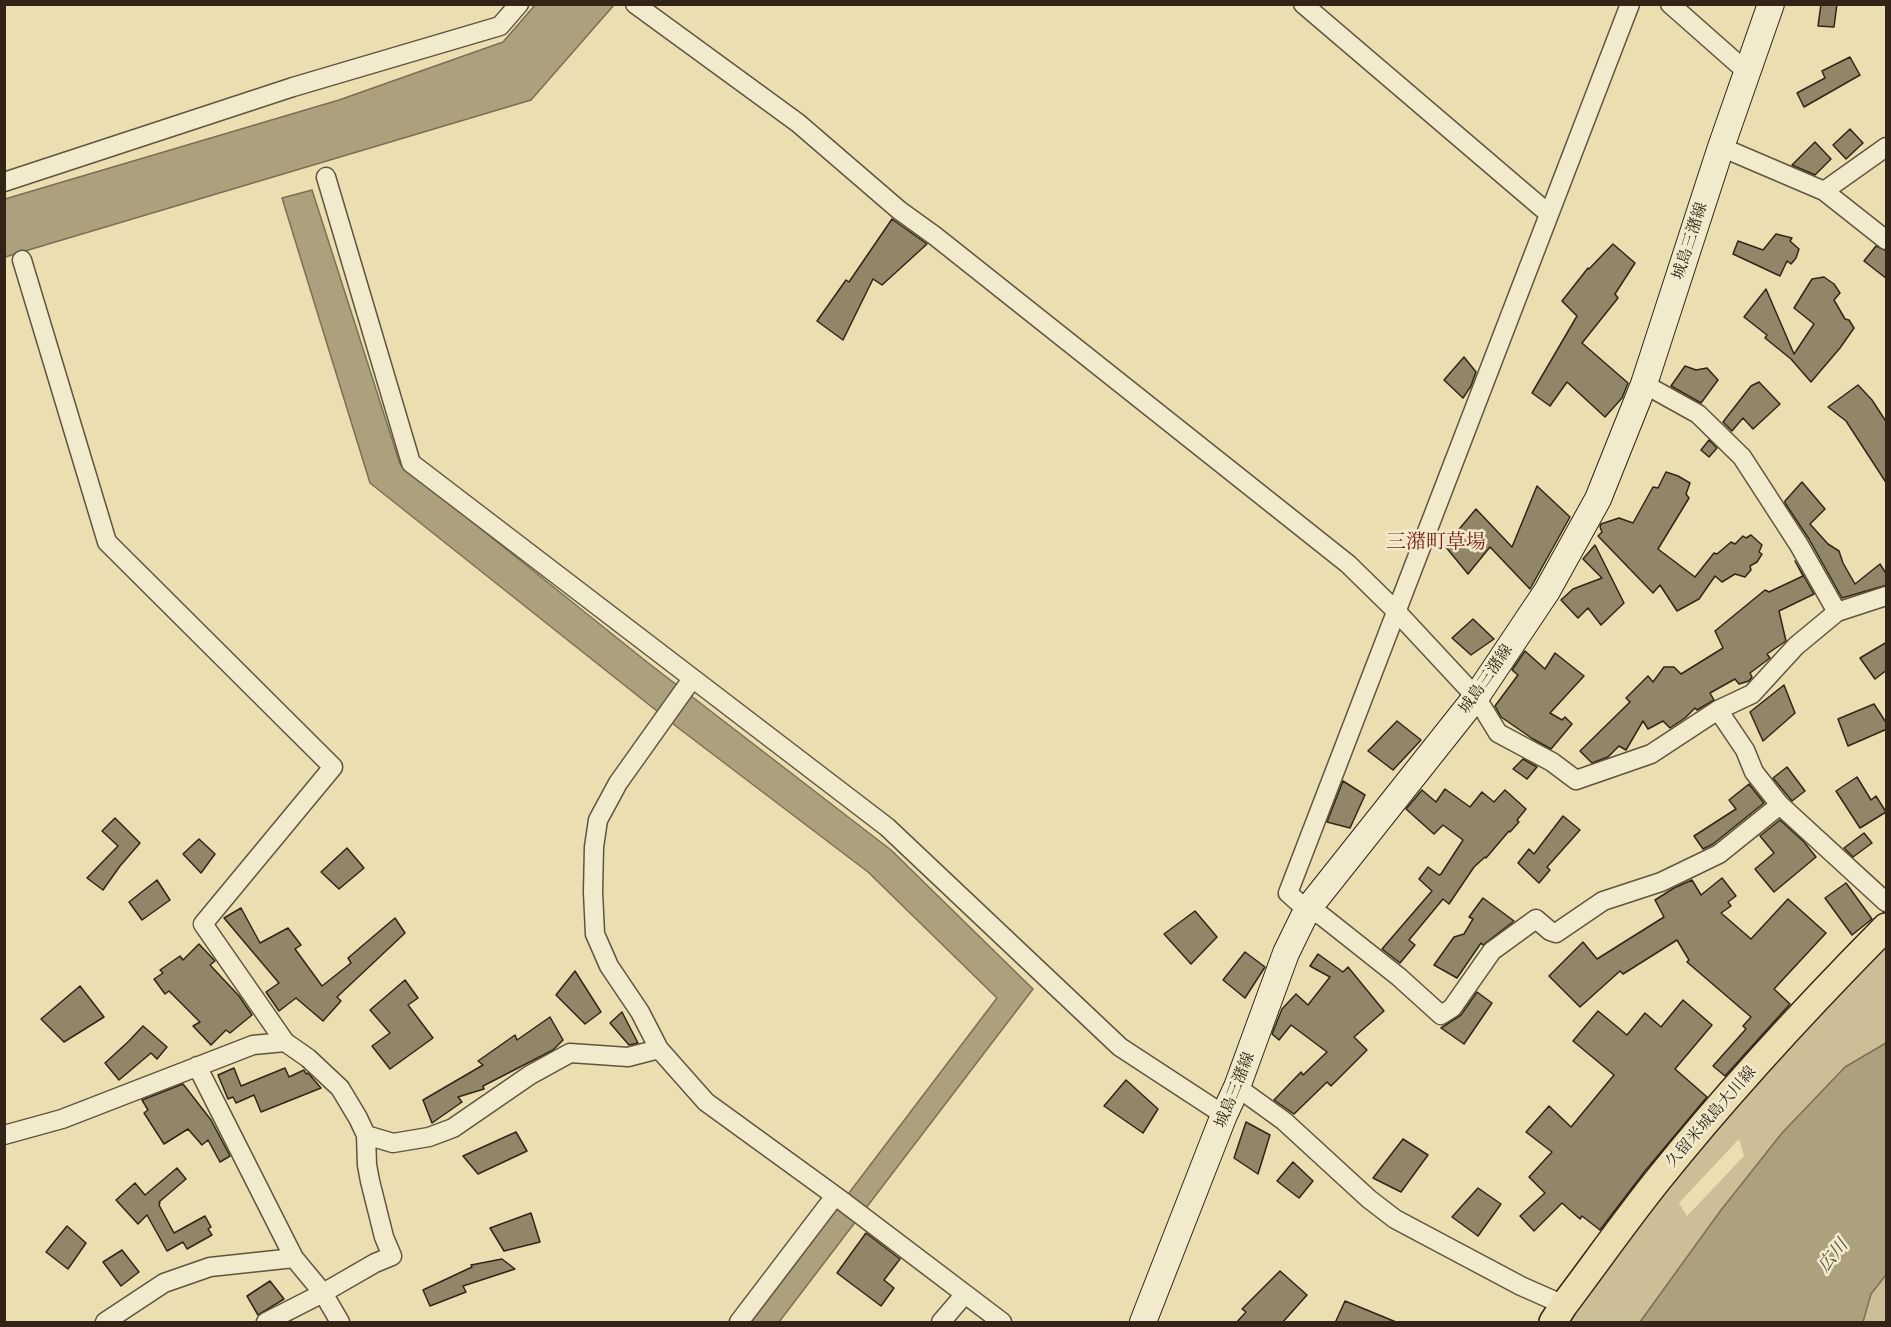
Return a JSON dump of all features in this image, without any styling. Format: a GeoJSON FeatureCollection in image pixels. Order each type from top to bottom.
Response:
{"type":"FeatureCollection","features":[{"type":"Feature","properties":{"kind":"main road","name":"城島三潴線"},"geometry":{"type":"LineString","coordinates":[[1143,1323],[1224,1115],[1238,1087],[1287,953],[1306,910],[1476,697],[1547,591],[1598,499],[1644,384],[1721,147],[1771,4]]}},
{"type":"Feature","properties":{"kind":"main road","name":"久留米城島大川線"},"geometry":{"type":"LineString","coordinates":[[1559,1314],[1657,1181],[1738,1084],[1827,987],[1887,927]]}},
{"type":"Feature","properties":{"kind":"street"},"geometry":{"type":"LineString","coordinates":[[4,182],[293,87],[500,26],[519,4]]}},
{"type":"Feature","properties":{"kind":"street"},"geometry":{"type":"LineString","coordinates":[[1303,4],[1549,214]]}},
{"type":"Feature","properties":{"kind":"street"},"geometry":{"type":"LineString","coordinates":[[1630,4],[1288,893],[1306,910],[1322,916],[1399,977],[1441,1015],[1452,1008],[1492,951],[1536,919],[1550,931],[1556,933],[1602,901],[1662,882],[1719,854],[1780,805]]}},
{"type":"Feature","properties":{"kind":"street"},"geometry":{"type":"LineString","coordinates":[[1670,4],[1747,72]]}},
{"type":"Feature","properties":{"kind":"street"},"geometry":{"type":"LineString","coordinates":[[641,6],[798,123],[899,210],[935,236],[1348,564],[1395,610],[1476,697],[1498,733],[1552,762],[1576,780],[1651,754],[1718,710],[1752,694],[1796,646],[1837,612],[1887,596]]}},
{"type":"Feature","properties":{"kind":"street"},"geometry":{"type":"LineString","coordinates":[[1721,147],[1824,191],[1887,240]]}},
{"type":"Feature","properties":{"kind":"street"},"geometry":{"type":"LineString","coordinates":[[1824,191],[1887,147]]}},
{"type":"Feature","properties":{"kind":"street"},"geometry":{"type":"LineString","coordinates":[[326,177],[411,463],[888,827],[1120,1047],[1224,1115]]}},
{"type":"Feature","properties":{"kind":"street"},"geometry":{"type":"LineString","coordinates":[[22,260],[107,542],[333,767],[203,924],[285,1042],[308,1058],[340,1088],[366,1135],[370,1181],[384,1237],[392,1256],[375,1263],[266,1323]]}},
{"type":"Feature","properties":{"kind":"street"},"geometry":{"type":"LineString","coordinates":[[1644,384],[1698,414],[1742,457],[1799,545],[1837,612]]}},
{"type":"Feature","properties":{"kind":"street"},"geometry":{"type":"LineString","coordinates":[[692,678],[618,783],[597,820],[593,892],[595,934],[609,966],[640,1012],[659,1049],[706,1102],[864,1217],[1002,1323]]}},
{"type":"Feature","properties":{"kind":"street"},"geometry":{"type":"LineString","coordinates":[[1718,710],[1745,750],[1754,772],[1780,805],[1887,902]]}},
{"type":"Feature","properties":{"kind":"street"},"geometry":{"type":"LineString","coordinates":[[6,1132],[62,1119],[253,1045],[285,1042]]}},
{"type":"Feature","properties":{"kind":"street"},"geometry":{"type":"LineString","coordinates":[[366,1135],[393,1143],[429,1137],[453,1128],[530,1075],[570,1053],[628,1056],[659,1049]]}},
{"type":"Feature","properties":{"kind":"street"},"geometry":{"type":"LineString","coordinates":[[197,1066],[294,1258],[323,1293],[340,1323]]}},
{"type":"Feature","properties":{"kind":"street"},"geometry":{"type":"LineString","coordinates":[[1238,1087],[1284,1121],[1369,1199],[1395,1219],[1521,1286],[1559,1314]]}},
{"type":"Feature","properties":{"kind":"street"},"geometry":{"type":"LineString","coordinates":[[739,1323],[838,1198]]}},
{"type":"Feature","properties":{"kind":"street"},"geometry":{"type":"LineString","coordinates":[[105,1323],[164,1283],[210,1268],[294,1258]]}},
{"type":"Feature","properties":{"kind":"street"},"geometry":{"type":"LineString","coordinates":[[941,1323],[965,1294]]}},
{"type":"Feature","properties":{"kind":"shaded area"},"geometry":{"type":"Polygon","coordinates":[[[1886,941],[1886,1043],[1845,1067],[1782,1133],[1721,1210],[1640,1322],[1568,1322],[1609,1264],[1725,1112],[1886,941]],[[1739,1139],[1679,1203],[1687,1216],[1744,1156],[1739,1139]]]}},
{"type":"Feature","properties":{"kind":"shaded area"},"geometry":{"type":"Polygon","coordinates":[[[1886,1275],[1886,1322],[1863,1322],[1871,1294],[1886,1275]]]}},
{"type":"Feature","properties":{"kind":"water"},"geometry":{"type":"Polygon","coordinates":[[[535,5],[614,5],[531,100],[5,257],[5,199],[339,100],[503,42],[535,5]]]}},
{"type":"Feature","properties":{"kind":"water"},"geometry":{"type":"Polygon","coordinates":[[[312,190],[400,464],[647,662],[891,850],[1033,989],[779,1322],[751,1322],[997,998],[868,872],[677,727],[370,483],[282,198],[312,190]]]}},
{"type":"Feature","properties":{"kind":"water","name":"広川"},"geometry":{"type":"Polygon","coordinates":[[[1886,1043],[1886,1275],[1871,1294],[1863,1322],[1640,1322],[1721,1210],[1782,1133],[1845,1067],[1886,1043]]]}},
{"type":"Feature","properties":{"kind":"building"},"geometry":{"type":"Polygon","coordinates":[[[1821,4],[1837,4],[1834,27],[1818,26],[1821,4]]]}},
{"type":"Feature","properties":{"kind":"building"},"geometry":{"type":"Polygon","coordinates":[[[1850,57],[1860,75],[1804,107],[1797,93],[1825,78],[1822,71],[1850,57]]]}},
{"type":"Feature","properties":{"kind":"building"},"geometry":{"type":"Polygon","coordinates":[[[1850,129],[1863,143],[1846,159],[1833,145],[1850,129]]]}},
{"type":"Feature","properties":{"kind":"building"},"geometry":{"type":"Polygon","coordinates":[[[1815,142],[1831,159],[1815,175],[1792,165],[1815,142]]]}},
{"type":"Feature","properties":{"kind":"building"},"geometry":{"type":"Polygon","coordinates":[[[892,219],[927,244],[882,285],[873,279],[843,340],[817,321],[846,280],[849,282],[892,219]]]}},
{"type":"Feature","properties":{"kind":"building"},"geometry":{"type":"Polygon","coordinates":[[[1776,234],[1792,238],[1790,241],[1799,249],[1791,264],[1787,261],[1780,276],[1733,254],[1738,241],[1763,250],[1776,234]]]}},
{"type":"Feature","properties":{"kind":"building"},"geometry":{"type":"Polygon","coordinates":[[[1613,244],[1635,263],[1615,294],[1618,298],[1582,343],[1628,383],[1622,398],[1605,417],[1567,382],[1550,406],[1532,393],[1577,316],[1562,301],[1588,268],[1613,244]]]}},
{"type":"Feature","properties":{"kind":"building"},"geometry":{"type":"Polygon","coordinates":[[[1876,246],[1887,251],[1887,279],[1864,261],[1876,246]]]}},
{"type":"Feature","properties":{"kind":"building"},"geometry":{"type":"Polygon","coordinates":[[[1824,277],[1834,284],[1840,293],[1834,300],[1845,319],[1849,320],[1854,328],[1811,382],[1791,359],[1765,338],[1767,335],[1744,317],[1766,289],[1794,354],[1814,324],[1794,308],[1812,279],[1824,277]]]}},
{"type":"Feature","properties":{"kind":"building"},"geometry":{"type":"Polygon","coordinates":[[[1464,357],[1476,372],[1463,398],[1444,380],[1464,357]]]}},
{"type":"Feature","properties":{"kind":"building"},"geometry":{"type":"Polygon","coordinates":[[[1685,366],[1696,370],[1707,368],[1718,380],[1701,403],[1671,386],[1685,366]]]}},
{"type":"Feature","properties":{"kind":"building"},"geometry":{"type":"Polygon","coordinates":[[[1759,382],[1780,404],[1753,429],[1743,418],[1732,431],[1723,422],[1751,386],[1759,382]]]}},
{"type":"Feature","properties":{"kind":"building"},"geometry":{"type":"Polygon","coordinates":[[[1858,385],[1872,400],[1887,423],[1887,484],[1846,421],[1828,407],[1858,385]]]}},
{"type":"Feature","properties":{"kind":"building"},"geometry":{"type":"Polygon","coordinates":[[[1709,440],[1717,448],[1709,457],[1701,450],[1709,440]]]}},
{"type":"Feature","properties":{"kind":"building"},"geometry":{"type":"Polygon","coordinates":[[[1666,472],[1690,483],[1686,494],[1689,498],[1658,549],[1695,577],[1714,553],[1717,554],[1731,542],[1735,544],[1743,536],[1746,538],[1751,535],[1762,545],[1759,552],[1762,554],[1757,562],[1750,566],[1751,570],[1745,577],[1735,574],[1722,582],[1715,576],[1699,599],[1677,611],[1660,585],[1653,593],[1598,536],[1602,532],[1601,524],[1619,518],[1633,523],[1653,487],[1658,488],[1666,472]]]}},
{"type":"Feature","properties":{"kind":"building"},"geometry":{"type":"Polygon","coordinates":[[[1802,482],[1825,509],[1810,524],[1828,544],[1839,551],[1855,584],[1880,564],[1887,575],[1887,585],[1842,598],[1809,539],[1785,503],[1802,482]]]}},
{"type":"Feature","properties":{"kind":"building"},"geometry":{"type":"Polygon","coordinates":[[[1537,486],[1570,517],[1530,589],[1490,547],[1468,574],[1445,546],[1476,509],[1512,547],[1537,486]]]}},
{"type":"Feature","properties":{"kind":"building"},"geometry":{"type":"Polygon","coordinates":[[[1595,545],[1624,603],[1601,625],[1588,608],[1578,618],[1561,600],[1573,589],[1602,578],[1583,559],[1595,545]]]}},
{"type":"Feature","properties":{"kind":"building"},"geometry":{"type":"Polygon","coordinates":[[[1795,561],[1814,594],[1779,611],[1786,641],[1767,654],[1770,658],[1750,673],[1752,677],[1749,681],[1739,684],[1735,679],[1710,693],[1714,700],[1697,710],[1695,708],[1670,728],[1663,721],[1648,729],[1643,721],[1626,750],[1619,746],[1608,757],[1592,763],[1580,751],[1630,702],[1626,698],[1648,676],[1653,682],[1664,667],[1674,667],[1681,674],[1723,648],[1715,631],[1765,590],[1769,592],[1803,576],[1795,561]]]}},
{"type":"Feature","properties":{"kind":"building"},"geometry":{"type":"Polygon","coordinates":[[[1473,619],[1494,639],[1471,655],[1452,638],[1473,619]]]}},
{"type":"Feature","properties":{"kind":"building"},"geometry":{"type":"Polygon","coordinates":[[[1887,642],[1887,670],[1875,679],[1860,658],[1887,642]]]}},
{"type":"Feature","properties":{"kind":"building"},"geometry":{"type":"Polygon","coordinates":[[[1525,651],[1545,669],[1555,653],[1584,676],[1550,713],[1562,720],[1565,717],[1572,724],[1551,749],[1501,717],[1495,706],[1518,675],[1512,670],[1525,651]]]}},
{"type":"Feature","properties":{"kind":"building"},"geometry":{"type":"Polygon","coordinates":[[[1784,685],[1795,713],[1763,741],[1750,712],[1784,685]]]}},
{"type":"Feature","properties":{"kind":"building"},"geometry":{"type":"Polygon","coordinates":[[[1874,704],[1887,724],[1887,729],[1848,746],[1838,719],[1874,704]]]}},
{"type":"Feature","properties":{"kind":"building"},"geometry":{"type":"Polygon","coordinates":[[[1397,721],[1421,740],[1393,770],[1368,751],[1397,721]]]}},
{"type":"Feature","properties":{"kind":"building"},"geometry":{"type":"Polygon","coordinates":[[[1523,759],[1537,767],[1527,779],[1513,769],[1523,759]]]}},
{"type":"Feature","properties":{"kind":"building"},"geometry":{"type":"Polygon","coordinates":[[[1787,767],[1805,791],[1792,801],[1773,778],[1787,767]]]}},
{"type":"Feature","properties":{"kind":"building"},"geometry":{"type":"Polygon","coordinates":[[[1857,777],[1871,800],[1876,796],[1886,812],[1860,828],[1836,791],[1857,777]]]}},
{"type":"Feature","properties":{"kind":"building"},"geometry":{"type":"Polygon","coordinates":[[[1343,781],[1365,795],[1350,828],[1327,822],[1343,781]]]}},
{"type":"Feature","properties":{"kind":"building"},"geometry":{"type":"Polygon","coordinates":[[[1749,784],[1764,803],[1713,844],[1703,849],[1694,836],[1736,809],[1729,800],[1749,784]]]}},
{"type":"Feature","properties":{"kind":"building"},"geometry":{"type":"Polygon","coordinates":[[[1445,789],[1470,807],[1482,792],[1494,802],[1505,790],[1526,809],[1517,820],[1519,822],[1486,858],[1474,867],[1449,904],[1443,899],[1409,940],[1415,945],[1400,963],[1382,949],[1432,891],[1419,879],[1428,867],[1439,875],[1441,874],[1463,840],[1443,825],[1434,834],[1406,809],[1422,790],[1436,802],[1445,789]]]}},
{"type":"Feature","properties":{"kind":"building"},"geometry":{"type":"Polygon","coordinates":[[[1563,816],[1580,830],[1547,867],[1550,870],[1539,883],[1518,863],[1529,849],[1534,854],[1563,816]]]}},
{"type":"Feature","properties":{"kind":"building"},"geometry":{"type":"Polygon","coordinates":[[[115,818],[140,843],[103,890],[87,878],[118,846],[102,831],[115,818]]]}},
{"type":"Feature","properties":{"kind":"building"},"geometry":{"type":"Polygon","coordinates":[[[1780,820],[1804,842],[1816,857],[1774,892],[1755,869],[1774,853],[1760,836],[1780,820]]]}},
{"type":"Feature","properties":{"kind":"building"},"geometry":{"type":"Polygon","coordinates":[[[1864,833],[1872,843],[1853,857],[1844,848],[1864,833]]]}},
{"type":"Feature","properties":{"kind":"building"},"geometry":{"type":"Polygon","coordinates":[[[199,839],[215,854],[201,873],[183,854],[199,839]]]}},
{"type":"Feature","properties":{"kind":"building"},"geometry":{"type":"Polygon","coordinates":[[[347,848],[364,868],[339,889],[321,872],[347,848]]]}},
{"type":"Feature","properties":{"kind":"building"},"geometry":{"type":"Polygon","coordinates":[[[1722,878],[1736,896],[1728,902],[1731,906],[1721,913],[1751,939],[1788,899],[1826,933],[1774,989],[1790,1004],[1725,1076],[1713,1066],[1746,1029],[1743,1026],[1751,1017],[1687,962],[1689,960],[1677,940],[1623,974],[1620,971],[1580,1007],[1549,976],[1583,942],[1597,959],[1664,917],[1655,900],[1674,888],[1692,880],[1701,895],[1722,878]]]}},
{"type":"Feature","properties":{"kind":"building"},"geometry":{"type":"Polygon","coordinates":[[[157,880],[170,900],[142,920],[129,902],[157,880]]]}},
{"type":"Feature","properties":{"kind":"building"},"geometry":{"type":"Polygon","coordinates":[[[1846,883],[1872,919],[1852,935],[1825,898],[1846,883]]]}},
{"type":"Feature","properties":{"kind":"building"},"geometry":{"type":"Polygon","coordinates":[[[1483,898],[1514,921],[1483,945],[1481,943],[1457,978],[1434,965],[1454,937],[1464,934],[1473,919],[1469,917],[1483,898]]]}},
{"type":"Feature","properties":{"kind":"building"},"geometry":{"type":"Polygon","coordinates":[[[241,908],[260,943],[288,928],[301,945],[295,949],[322,986],[351,963],[348,958],[395,918],[405,933],[337,997],[341,1001],[323,1021],[296,998],[279,1011],[266,992],[279,983],[224,918],[241,908]]]}},
{"type":"Feature","properties":{"kind":"building"},"geometry":{"type":"Polygon","coordinates":[[[1195,911],[1217,937],[1191,964],[1164,934],[1195,911]]]}},
{"type":"Feature","properties":{"kind":"building"},"geometry":{"type":"Polygon","coordinates":[[[199,944],[215,961],[210,965],[239,996],[252,1015],[230,1033],[226,1030],[211,1045],[193,1026],[200,1022],[169,991],[165,994],[154,979],[163,973],[160,970],[180,956],[183,960],[199,944]]]}},
{"type":"Feature","properties":{"kind":"building"},"geometry":{"type":"Polygon","coordinates":[[[1245,952],[1265,967],[1245,998],[1223,980],[1245,952]]]}},
{"type":"Feature","properties":{"kind":"building"},"geometry":{"type":"Polygon","coordinates":[[[1318,954],[1343,972],[1348,967],[1384,1011],[1354,1037],[1367,1050],[1331,1086],[1327,1082],[1294,1114],[1274,1100],[1301,1072],[1303,1075],[1327,1052],[1291,1025],[1279,1040],[1272,1034],[1282,1009],[1296,994],[1308,1005],[1330,977],[1310,966],[1318,954]]]}},
{"type":"Feature","properties":{"kind":"building"},"geometry":{"type":"Polygon","coordinates":[[[575,971],[601,1012],[585,1024],[556,995],[575,971]]]}},
{"type":"Feature","properties":{"kind":"building"},"geometry":{"type":"Polygon","coordinates":[[[405,980],[418,998],[408,1005],[433,1038],[390,1069],[372,1046],[390,1033],[370,1010],[405,980]]]}},
{"type":"Feature","properties":{"kind":"building"},"geometry":{"type":"Polygon","coordinates":[[[80,986],[104,1017],[64,1042],[41,1019],[80,986]]]}},
{"type":"Feature","properties":{"kind":"building"},"geometry":{"type":"Polygon","coordinates":[[[1477,992],[1492,1003],[1464,1044],[1441,1028],[1461,1015],[1477,992]]]}},
{"type":"Feature","properties":{"kind":"building"},"geometry":{"type":"Polygon","coordinates":[[[1683,1000],[1712,1025],[1675,1069],[1707,1097],[1645,1171],[1600,1230],[1582,1216],[1580,1219],[1562,1203],[1534,1231],[1520,1216],[1545,1193],[1529,1177],[1552,1152],[1526,1132],[1549,1106],[1571,1127],[1614,1075],[1573,1041],[1598,1011],[1627,1035],[1645,1013],[1661,1027],[1683,1000]]]}},
{"type":"Feature","properties":{"kind":"building"},"geometry":{"type":"Polygon","coordinates":[[[622,1012],[638,1043],[629,1045],[610,1023],[622,1012]]]}},
{"type":"Feature","properties":{"kind":"building"},"geometry":{"type":"Polygon","coordinates":[[[550,1017],[563,1040],[553,1050],[483,1086],[484,1089],[458,1097],[462,1102],[432,1123],[423,1100],[483,1065],[478,1061],[515,1035],[517,1040],[550,1017]]]}},
{"type":"Feature","properties":{"kind":"building"},"geometry":{"type":"Polygon","coordinates":[[[143,1026],[167,1047],[157,1059],[151,1053],[119,1080],[105,1063],[143,1026]]]}},
{"type":"Feature","properties":{"kind":"building"},"geometry":{"type":"Polygon","coordinates":[[[234,1068],[241,1086],[285,1068],[289,1077],[304,1070],[321,1088],[261,1112],[254,1095],[236,1103],[233,1097],[228,1099],[218,1075],[234,1068]]]}},
{"type":"Feature","properties":{"kind":"building"},"geometry":{"type":"Polygon","coordinates":[[[1126,1080],[1158,1109],[1143,1133],[1104,1106],[1126,1080]]]}},
{"type":"Feature","properties":{"kind":"building"},"geometry":{"type":"Polygon","coordinates":[[[183,1084],[211,1120],[230,1156],[220,1162],[208,1140],[202,1145],[188,1129],[164,1144],[144,1113],[148,1110],[142,1100],[183,1084]]]}},
{"type":"Feature","properties":{"kind":"building"},"geometry":{"type":"Polygon","coordinates":[[[1246,1122],[1270,1135],[1258,1174],[1234,1158],[1246,1122]]]}},
{"type":"Feature","properties":{"kind":"building"},"geometry":{"type":"Polygon","coordinates":[[[516,1132],[527,1151],[478,1174],[463,1156],[516,1132]]]}},
{"type":"Feature","properties":{"kind":"building"},"geometry":{"type":"Polygon","coordinates":[[[1403,1139],[1428,1155],[1401,1192],[1373,1178],[1403,1139]]]}},
{"type":"Feature","properties":{"kind":"building"},"geometry":{"type":"Polygon","coordinates":[[[1293,1162],[1313,1181],[1299,1198],[1277,1181],[1293,1162]]]}},
{"type":"Feature","properties":{"kind":"building"},"geometry":{"type":"Polygon","coordinates":[[[177,1168],[186,1179],[159,1202],[159,1205],[174,1233],[205,1216],[211,1227],[208,1229],[212,1235],[187,1249],[183,1242],[167,1251],[147,1215],[138,1224],[116,1200],[135,1183],[145,1195],[177,1168]]]}},
{"type":"Feature","properties":{"kind":"building"},"geometry":{"type":"Polygon","coordinates":[[[1478,1188],[1501,1204],[1478,1236],[1452,1217],[1478,1188]]]}},
{"type":"Feature","properties":{"kind":"building"},"geometry":{"type":"Polygon","coordinates":[[[531,1213],[540,1242],[504,1251],[490,1228],[531,1213]]]}},
{"type":"Feature","properties":{"kind":"building"},"geometry":{"type":"Polygon","coordinates":[[[67,1226],[86,1243],[68,1269],[46,1252],[67,1226]]]}},
{"type":"Feature","properties":{"kind":"building"},"geometry":{"type":"Polygon","coordinates":[[[866,1233],[900,1259],[884,1280],[894,1288],[881,1306],[837,1273],[866,1233]]]}},
{"type":"Feature","properties":{"kind":"building"},"geometry":{"type":"Polygon","coordinates":[[[122,1250],[139,1272],[121,1286],[103,1262],[122,1250]]]}},
{"type":"Feature","properties":{"kind":"building"},"geometry":{"type":"Polygon","coordinates":[[[502,1259],[515,1269],[463,1286],[466,1292],[430,1306],[423,1290],[472,1267],[471,1265],[502,1259]]]}},
{"type":"Feature","properties":{"kind":"building"},"geometry":{"type":"Polygon","coordinates":[[[1280,1271],[1307,1295],[1282,1323],[1236,1323],[1246,1312],[1242,1309],[1280,1271]]]}},
{"type":"Feature","properties":{"kind":"building"},"geometry":{"type":"Polygon","coordinates":[[[270,1281],[284,1299],[258,1315],[247,1296],[270,1281]]]}},
{"type":"Feature","properties":{"kind":"building"},"geometry":{"type":"Polygon","coordinates":[[[1345,1301],[1396,1322],[1396,1323],[1335,1323],[1345,1301]]]}},
{"type":"Feature","properties":{"kind":"district","name":"三潴町草場"},"geometry":{"type":"Point","coordinates":[1436,542]}}]}
